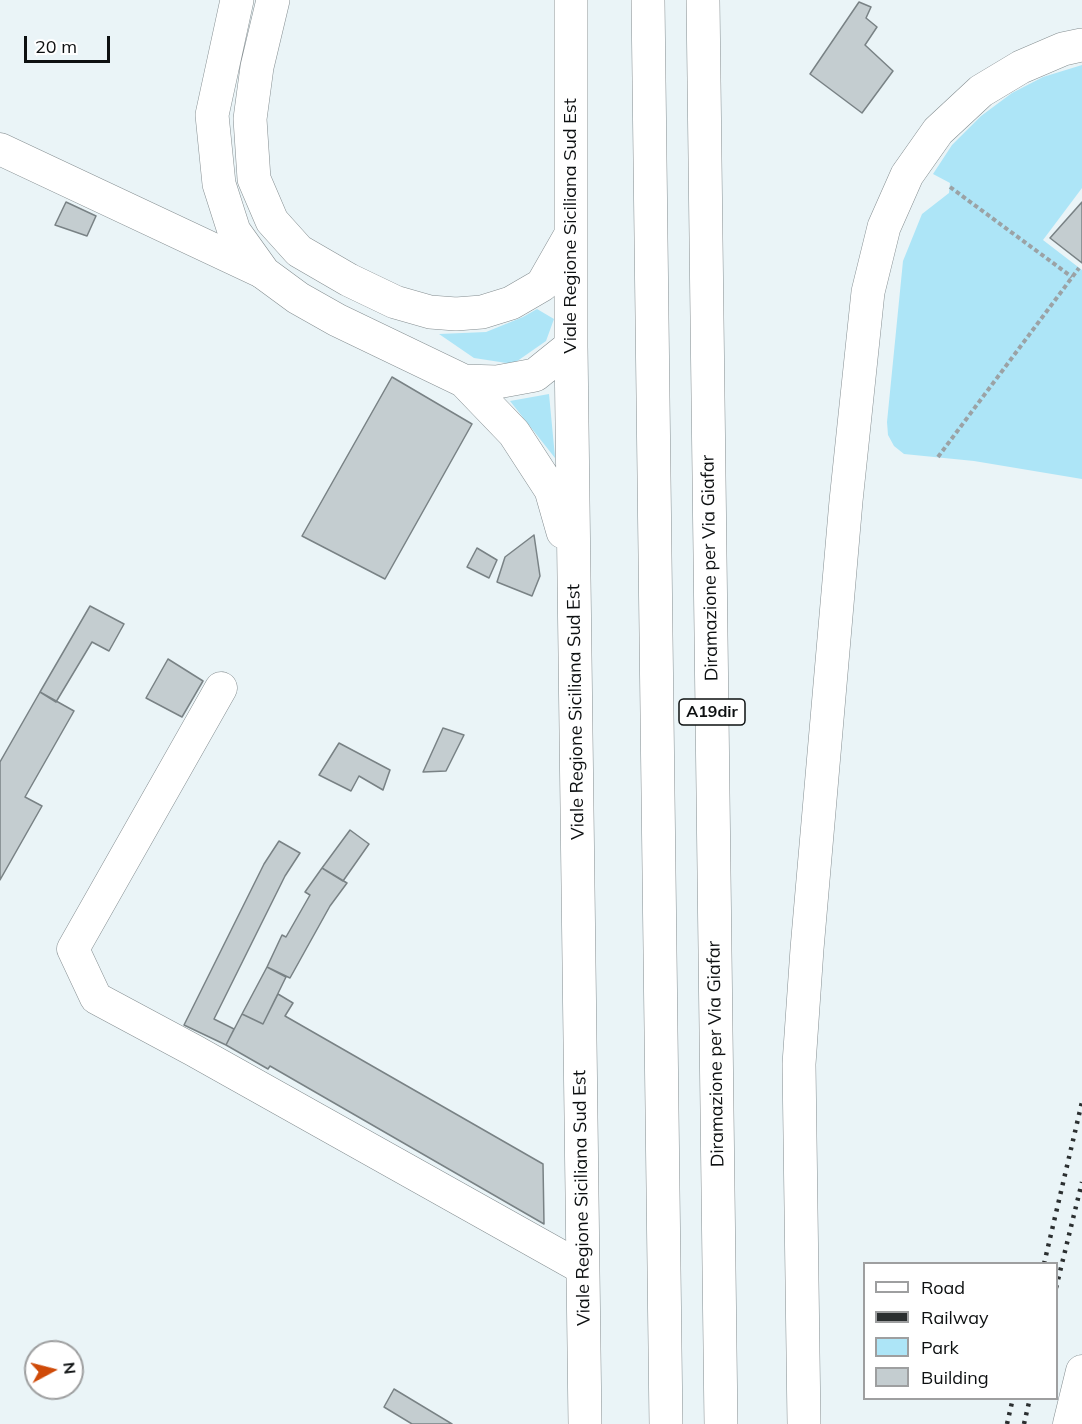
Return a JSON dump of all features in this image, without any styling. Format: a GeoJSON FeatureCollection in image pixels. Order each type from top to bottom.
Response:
{"type":"FeatureCollection","features":[{"type":"Feature","properties":{"kind":"main road"},"geometry":{"type":"LineString","coordinates":[[237,0],[212,115],[219,184],[234,231],[264,273],[298,298],[337,320],[464,381],[514,433],[551,490],[575,576]]}},
{"type":"Feature","properties":{"kind":"main road"},"geometry":{"type":"LineString","coordinates":[[273,0],[257,66],[249,119],[254,179],[272,221],[299,251],[348,280],[395,302],[430,312],[456,314],[482,312],[511,303],[542,285],[571,234]]}},
{"type":"Feature","properties":{"kind":"main road","name":"Viale Regione Siciliana Sud Est"},"geometry":{"type":"LineString","coordinates":[[571,0],[571,346],[585,1424]]}},
{"type":"Feature","properties":{"kind":"main road","name":"A19dir"},"geometry":{"type":"LineString","coordinates":[[648,0],[666,1424]]}},
{"type":"Feature","properties":{"kind":"main road","name":"Diramazione per Via Giafar"},"geometry":{"type":"LineString","coordinates":[[703,0],[721,1424]]}},
{"type":"Feature","properties":{"kind":"main road"},"geometry":{"type":"LineString","coordinates":[[804,1424],[799,1064],[844,512],[868,292],[884,227],[907,175],[938,131],[981,91],[1021,67],[1063,48],[1082,45]]}},
{"type":"Feature","properties":{"kind":"main road"},"geometry":{"type":"LineString","coordinates":[[464,381],[497,382],[535,375],[571,346]]}},
{"type":"Feature","properties":{"kind":"street"},"geometry":{"type":"LineString","coordinates":[[0,149],[264,273]]}},
{"type":"Feature","properties":{"kind":"street"},"geometry":{"type":"LineString","coordinates":[[221,688],[73,949],[96,998],[582,1268]]}},
{"type":"Feature","properties":{"kind":"street"},"geometry":{"type":"LineString","coordinates":[[1070,1424],[1082,1371]]}},
{"type":"Feature","properties":{"kind":"path"},"geometry":{"type":"LineString","coordinates":[[950,187],[1072,278]]}},
{"type":"Feature","properties":{"kind":"path"},"geometry":{"type":"LineString","coordinates":[[938,457],[1079,268]]}},
{"type":"Feature","properties":{"kind":"green space"},"geometry":{"type":"Polygon","coordinates":[[[1082,65],[1082,188],[1043,240],[1082,270],[1082,479],[974,461],[904,454],[894,446],[888,435],[887,422],[903,261],[922,214],[949,193],[950,183],[933,174],[952,145],[981,116],[1012,93],[1043,77],[1082,65]]]}},
{"type":"Feature","properties":{"kind":"green space"},"geometry":{"type":"Polygon","coordinates":[[[537,309],[554,319],[546,341],[513,364],[474,358],[439,334],[486,332],[537,309]]]}},
{"type":"Feature","properties":{"kind":"green space"},"geometry":{"type":"Polygon","coordinates":[[[549,394],[555,457],[555,458],[510,401],[549,394]]]}},
{"type":"Feature","properties":{"kind":"building"},"geometry":{"type":"Polygon","coordinates":[[[859,2],[871,7],[866,18],[877,27],[865,45],[893,71],[862,113],[810,74],[859,2]]]}},
{"type":"Feature","properties":{"kind":"building"},"geometry":{"type":"Polygon","coordinates":[[[66,202],[96,216],[87,236],[55,225],[66,202]]]}},
{"type":"Feature","properties":{"kind":"building"},"geometry":{"type":"Polygon","coordinates":[[[1082,202],[1082,263],[1050,238],[1082,202]]]}},
{"type":"Feature","properties":{"kind":"building"},"geometry":{"type":"Polygon","coordinates":[[[392,377],[472,424],[385,579],[302,536],[392,377]]]}},
{"type":"Feature","properties":{"kind":"building"},"geometry":{"type":"Polygon","coordinates":[[[534,535],[540,576],[532,596],[497,582],[505,557],[534,535]]]}},
{"type":"Feature","properties":{"kind":"building"},"geometry":{"type":"Polygon","coordinates":[[[477,548],[497,560],[489,578],[467,567],[477,548]]]}},
{"type":"Feature","properties":{"kind":"building"},"geometry":{"type":"Polygon","coordinates":[[[90,606],[124,624],[109,651],[92,642],[56,702],[40,692],[90,606]]]}},
{"type":"Feature","properties":{"kind":"building"},"geometry":{"type":"Polygon","coordinates":[[[168,659],[203,681],[182,717],[146,698],[168,659]]]}},
{"type":"Feature","properties":{"kind":"building"},"geometry":{"type":"Polygon","coordinates":[[[40,692],[74,711],[25,797],[42,806],[0,880],[0,762],[40,692]]]}},
{"type":"Feature","properties":{"kind":"building"},"geometry":{"type":"Polygon","coordinates":[[[443,728],[464,735],[446,771],[423,772],[443,728]]]}},
{"type":"Feature","properties":{"kind":"building"},"geometry":{"type":"Polygon","coordinates":[[[339,743],[390,770],[383,790],[359,776],[351,791],[319,775],[339,743]]]}},
{"type":"Feature","properties":{"kind":"building"},"geometry":{"type":"Polygon","coordinates":[[[350,830],[369,844],[343,881],[322,868],[350,830]]]}},
{"type":"Feature","properties":{"kind":"building"},"geometry":{"type":"Polygon","coordinates":[[[279,841],[300,853],[285,876],[214,1019],[234,1029],[226,1045],[184,1025],[264,864],[279,841]]]}},
{"type":"Feature","properties":{"kind":"building"},"geometry":{"type":"Polygon","coordinates":[[[322,868],[347,883],[330,906],[290,978],[267,967],[282,935],[286,937],[310,895],[305,892],[322,868]]]}},
{"type":"Feature","properties":{"kind":"building"},"geometry":{"type":"Polygon","coordinates":[[[267,967],[286,977],[263,1024],[242,1014],[267,967]]]}},
{"type":"Feature","properties":{"kind":"building"},"geometry":{"type":"Polygon","coordinates":[[[278,994],[293,1003],[285,1016],[543,1164],[544,1224],[270,1066],[268,1069],[226,1045],[242,1014],[263,1024],[278,994]]]}},
{"type":"Feature","properties":{"kind":"building"},"geometry":{"type":"Polygon","coordinates":[[[394,1389],[452,1424],[412,1424],[384,1407],[394,1389]]]}},
{"type":"Feature","properties":{"kind":"railway"},"geometry":{"type":"LineString","coordinates":[[1044,1262],[1082,1102]]}},
{"type":"Feature","properties":{"kind":"railway"},"geometry":{"type":"LineString","coordinates":[[1058,1280],[1082,1182]]}},
{"type":"Feature","properties":{"kind":"railway"},"geometry":{"type":"LineString","coordinates":[[1007,1424],[1013,1400]]}},
{"type":"Feature","properties":{"kind":"railway"},"geometry":{"type":"LineString","coordinates":[[1024,1424],[1030,1400]]}}]}
